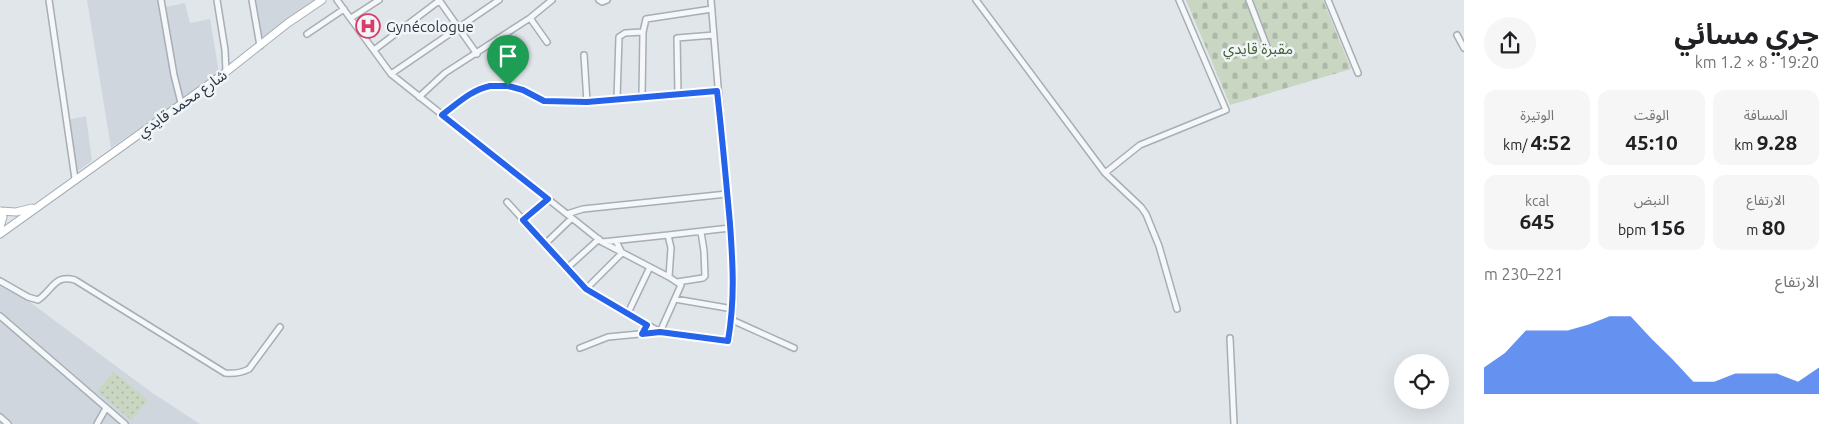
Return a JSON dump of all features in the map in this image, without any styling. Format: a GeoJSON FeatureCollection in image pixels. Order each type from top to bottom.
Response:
{"type":"FeatureCollection","features":[{"type":"Feature","properties":{"kind":"main road","name":"شارع محمد قايدي"},"geometry":{"type":"LineString","coordinates":[[12,225],[226,72],[322,0]]}},
{"type":"Feature","properties":{"kind":"main road"},"geometry":{"type":"LineString","coordinates":[[0,211],[16,212],[40,206]]}},
{"type":"Feature","properties":{"kind":"main road"},"geometry":{"type":"LineString","coordinates":[[0,211],[3,217],[0,227],[12,225]]}},
{"type":"Feature","properties":{"kind":"main road"},"geometry":{"type":"LineString","coordinates":[[0,234],[12,225]]}},
{"type":"Feature","properties":{"kind":"street"},"geometry":{"type":"LineString","coordinates":[[49,0],[75,179]]}},
{"type":"Feature","properties":{"kind":"street"},"geometry":{"type":"LineString","coordinates":[[161,0],[174,75],[181,103]]}},
{"type":"Feature","properties":{"kind":"street"},"geometry":{"type":"LineString","coordinates":[[217,0],[225,50],[226,72]]}},
{"type":"Feature","properties":{"kind":"street"},"geometry":{"type":"LineString","coordinates":[[252,0],[260,47]]}},
{"type":"Feature","properties":{"kind":"street"},"geometry":{"type":"LineString","coordinates":[[337,0],[391,74],[601,241],[669,277],[681,286],[660,332]]}},
{"type":"Feature","properties":{"kind":"street"},"geometry":{"type":"LineString","coordinates":[[351,18],[379,0]]}},
{"type":"Feature","properties":{"kind":"street"},"geometry":{"type":"LineString","coordinates":[[374,50],[440,0],[477,54]]}},
{"type":"Feature","properties":{"kind":"street"},"geometry":{"type":"LineString","coordinates":[[391,74],[499,0]]}},
{"type":"Feature","properties":{"kind":"street"},"geometry":{"type":"LineString","coordinates":[[599,0],[602,2],[607,0]]}},
{"type":"Feature","properties":{"kind":"street"},"geometry":{"type":"LineString","coordinates":[[580,348],[608,337],[660,332],[728,341],[732,320],[734,283],[728,194],[717,91],[712,0]]}},
{"type":"Feature","properties":{"kind":"street"},"geometry":{"type":"LineString","coordinates":[[976,0],[1105,173],[1146,214],[1159,246],[1177,309]]}},
{"type":"Feature","properties":{"kind":"street"},"geometry":{"type":"LineString","coordinates":[[1105,173],[1140,146],[1226,110],[1179,0]]}},
{"type":"Feature","properties":{"kind":"street"},"geometry":{"type":"LineString","coordinates":[[1249,0],[1267,47]]}},
{"type":"Feature","properties":{"kind":"street"},"geometry":{"type":"LineString","coordinates":[[1328,0],[1358,73]]}},
{"type":"Feature","properties":{"kind":"street"},"geometry":{"type":"LineString","coordinates":[[419,97],[445,73],[530,18],[550,1]]}},
{"type":"Feature","properties":{"kind":"street"},"geometry":{"type":"LineString","coordinates":[[307,34],[344,9]]}},
{"type":"Feature","properties":{"kind":"street"},"geometry":{"type":"LineString","coordinates":[[642,96],[643,32],[645,21],[648,18],[712,9]]}},
{"type":"Feature","properties":{"kind":"street"},"geometry":{"type":"LineString","coordinates":[[530,18],[547,42]]}},
{"type":"Feature","properties":{"kind":"street"},"geometry":{"type":"LineString","coordinates":[[617,99],[618,37],[625,33],[643,32]]}},
{"type":"Feature","properties":{"kind":"street"},"geometry":{"type":"LineString","coordinates":[[678,94],[677,38],[714,35]]}},
{"type":"Feature","properties":{"kind":"street"},"geometry":{"type":"LineString","coordinates":[[1457,35],[1464,48]]}},
{"type":"Feature","properties":{"kind":"street"},"geometry":{"type":"LineString","coordinates":[[584,55],[587,102]]}},
{"type":"Feature","properties":{"kind":"street"},"geometry":{"type":"LineString","coordinates":[[442,115],[480,88],[490,86],[508,86],[523,90],[544,101],[587,102],[717,91]]}},
{"type":"Feature","properties":{"kind":"street"},"geometry":{"type":"LineString","coordinates":[[545,244],[570,216],[583,209],[728,194]]}},
{"type":"Feature","properties":{"kind":"street"},"geometry":{"type":"LineString","coordinates":[[523,220],[548,199]]}},
{"type":"Feature","properties":{"kind":"street"},"geometry":{"type":"LineString","coordinates":[[507,202],[586,289],[660,332]]}},
{"type":"Feature","properties":{"kind":"street"},"geometry":{"type":"LineString","coordinates":[[567,268],[601,241],[616,241],[730,228]]}},
{"type":"Feature","properties":{"kind":"street"},"geometry":{"type":"LineString","coordinates":[[676,282],[703,278],[705,276],[701,232]]}},
{"type":"Feature","properties":{"kind":"street"},"geometry":{"type":"LineString","coordinates":[[668,235],[671,248],[669,277]]}},
{"type":"Feature","properties":{"kind":"street"},"geometry":{"type":"LineString","coordinates":[[616,241],[622,253]]}},
{"type":"Feature","properties":{"kind":"street"},"geometry":{"type":"LineString","coordinates":[[586,289],[622,253]]}},
{"type":"Feature","properties":{"kind":"street"},"geometry":{"type":"LineString","coordinates":[[628,313],[650,267]]}},
{"type":"Feature","properties":{"kind":"street"},"geometry":{"type":"LineString","coordinates":[[0,281],[28,297],[38,300],[54,283],[67,277],[75,280],[225,373],[234,374],[249,369],[280,327]]}},
{"type":"Feature","properties":{"kind":"street"},"geometry":{"type":"LineString","coordinates":[[675,299],[733,308]]}},
{"type":"Feature","properties":{"kind":"street"},"geometry":{"type":"LineString","coordinates":[[0,316],[126,424]]}},
{"type":"Feature","properties":{"kind":"street"},"geometry":{"type":"LineString","coordinates":[[732,320],[794,348]]}},
{"type":"Feature","properties":{"kind":"street"},"geometry":{"type":"LineString","coordinates":[[642,334],[647,325]]}},
{"type":"Feature","properties":{"kind":"street"},"geometry":{"type":"LineString","coordinates":[[1230,338],[1234,424]]}},
{"type":"Feature","properties":{"kind":"street"},"geometry":{"type":"LineString","coordinates":[[97,424],[106,408]]}},
{"type":"Feature","properties":{"kind":"street"},"geometry":{"type":"LineString","coordinates":[[0,417],[8,424]]}},
{"type":"Feature","properties":{"kind":"shaded area"},"geometry":{"type":"Polygon","coordinates":[[[87,0],[160,0],[161,8],[185,3],[190,23],[210,19],[219,73],[111,148],[87,0]]]}},
{"type":"Feature","properties":{"kind":"shaded area"},"geometry":{"type":"Polygon","coordinates":[[[256,0],[324,0],[263,43],[256,0]]]}},
{"type":"Feature","properties":{"kind":"shaded area"},"geometry":{"type":"Polygon","coordinates":[[[86,116],[92,161],[75,173],[68,120],[86,116]]]}},
{"type":"Feature","properties":{"kind":"shaded area"},"geometry":{"type":"Polygon","coordinates":[[[0,280],[151,392],[200,424],[0,424],[0,280]]]}},
{"type":"Feature","properties":{"kind":"green space","name":"مقبرة قايدي"},"geometry":{"type":"Polygon","coordinates":[[[1186,0],[1323,0],[1351,69],[1230,105],[1186,0]]]}},
{"type":"Feature","properties":{"kind":"green space"},"geometry":{"type":"Polygon","coordinates":[[[114,372],[148,400],[131,420],[97,391],[114,372]]]}},
{"type":"Feature","properties":{"kind":"place","name":"Gynécologue"},"geometry":{"type":"Point","coordinates":[368,26]}},
{"type":"Feature","properties":{"kind":"route"},"geometry":{"type":"LineString","coordinates":[[508,86],[523,90],[544,101],[587,102],[717,91],[727,184],[734,283],[733,308],[728,341],[660,332],[642,334],[647,325],[586,289],[523,220],[548,199],[442,115],[480,88],[508,86]]}}]}
